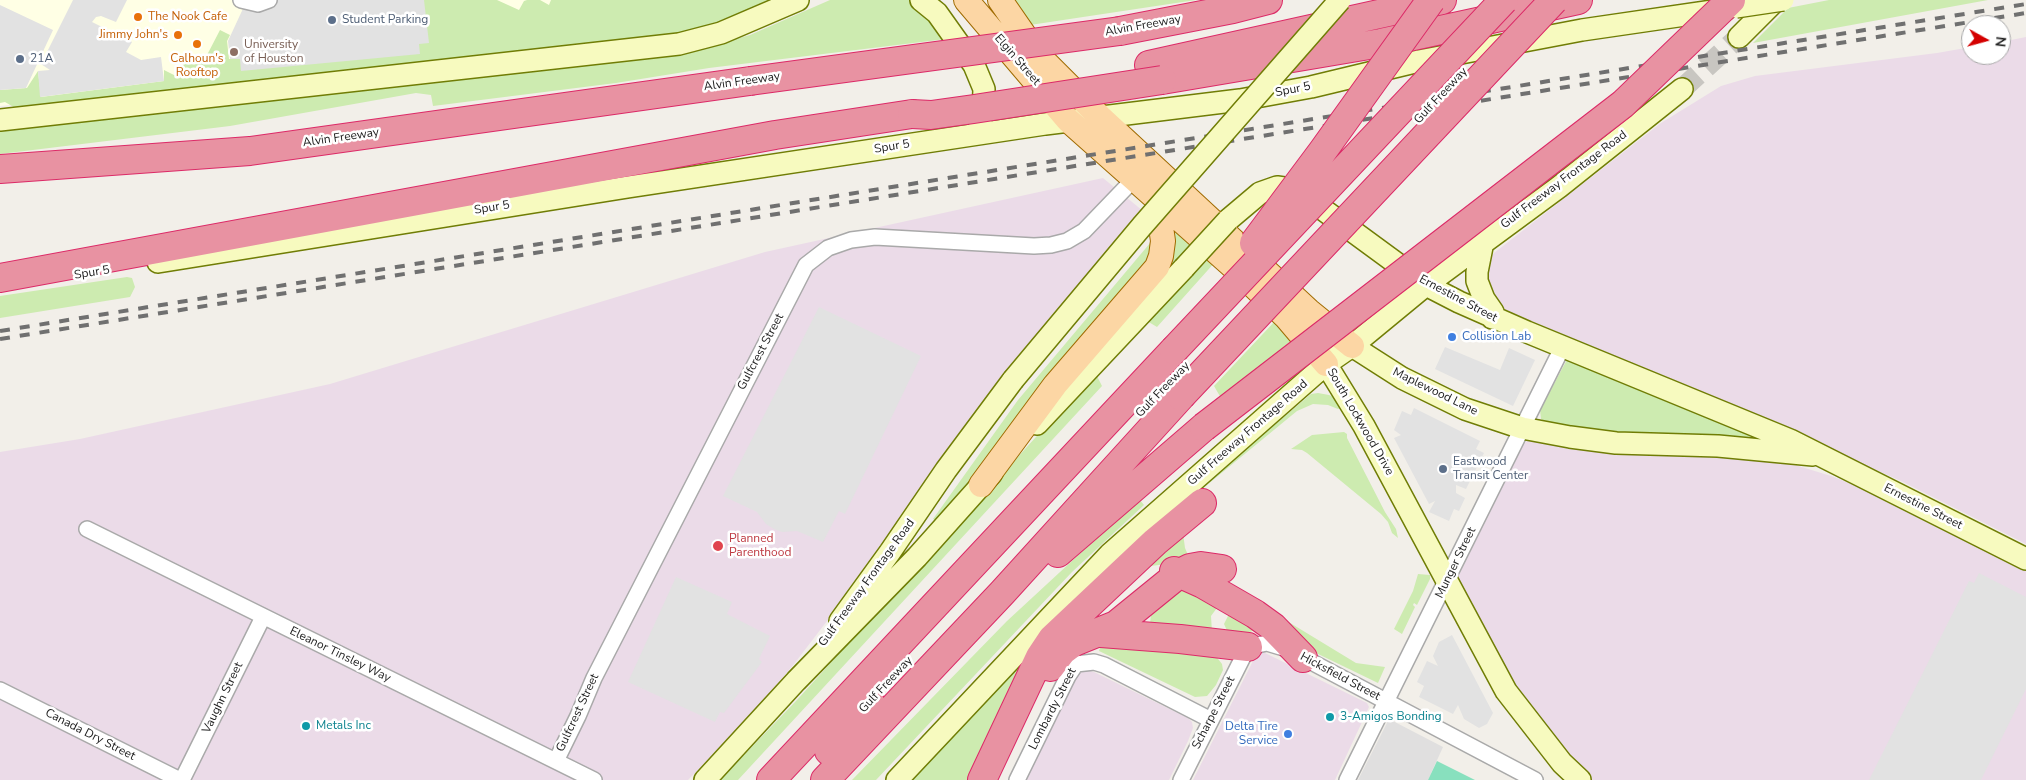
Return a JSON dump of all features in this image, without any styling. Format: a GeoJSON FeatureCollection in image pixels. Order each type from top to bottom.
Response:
{"type":"FeatureCollection","features":[{"type":"Feature","properties":{"kind":"highway","name":"Alvin Freeway"},"geometry":{"type":"LineString","coordinates":[[0,169],[250,151],[1120,31],[1268,0]]}},
{"type":"Feature","properties":{"kind":"highway"},"geometry":{"type":"LineString","coordinates":[[1174,350],[1322,152],[1431,0]]}},
{"type":"Feature","properties":{"kind":"highway"},"geometry":{"type":"LineString","coordinates":[[1155,73],[1442,0]]}},
{"type":"Feature","properties":{"kind":"highway","name":"Gulf Freeway"},"geometry":{"type":"LineString","coordinates":[[825,780],[1002,593],[1167,385],[1174,350],[1504,0]]}},
{"type":"Feature","properties":{"kind":"highway","name":"Gulf Freeway"},"geometry":{"type":"LineString","coordinates":[[795,780],[1531,0]]}},
{"type":"Feature","properties":{"kind":"highway","name":"Gulf Freeway"},"geometry":{"type":"LineString","coordinates":[[771,780],[1554,0]]}},
{"type":"Feature","properties":{"kind":"highway"},"geometry":{"type":"LineString","coordinates":[[1155,73],[1381,43],[1578,0]]}},
{"type":"Feature","properties":{"kind":"highway"},"geometry":{"type":"LineString","coordinates":[[1002,593],[1046,564],[1204,427],[1623,104],[1734,4]]}},
{"type":"Feature","properties":{"kind":"highway","name":"Spur 5"},"geometry":{"type":"LineString","coordinates":[[0,278],[66,264],[775,135],[912,114],[931,115],[974,109],[1155,73]]}},
{"type":"Feature","properties":{"kind":"highway"},"geometry":{"type":"LineString","coordinates":[[982,780],[1040,657],[1052,639],[1155,542],[1202,503]]}},
{"type":"Feature","properties":{"kind":"highway"},"geometry":{"type":"LineString","coordinates":[[1128,617],[1133,606],[1145,561],[1155,542]]}},
{"type":"Feature","properties":{"kind":"highway"},"geometry":{"type":"LineString","coordinates":[[994,780],[1054,660],[1074,642],[1101,633],[1128,617],[1180,573],[1190,568],[1201,566],[1222,568]]}},
{"type":"Feature","properties":{"kind":"highway"},"geometry":{"type":"LineString","coordinates":[[1107,587],[1142,574],[1166,571],[1180,573],[1204,584],[1274,627],[1303,658]]}},
{"type":"Feature","properties":{"kind":"highway"},"geometry":{"type":"LineString","coordinates":[[1101,633],[1180,639],[1248,647]]}},
{"type":"Feature","properties":{"kind":"highway"},"geometry":{"type":"LineString","coordinates":[[806,780],[870,702]]}},
{"type":"Feature","properties":{"kind":"main road"},"geometry":{"type":"LineString","coordinates":[[0,120],[679,44],[721,33],[798,0]]}},
{"type":"Feature","properties":{"kind":"main road"},"geometry":{"type":"LineString","coordinates":[[921,0],[936,13],[974,65],[984,89],[983,115],[973,130],[960,136]]}},
{"type":"Feature","properties":{"kind":"main road","name":"Elgin Street"},"geometry":{"type":"LineString","coordinates":[[966,0],[1068,120]]}},
{"type":"Feature","properties":{"kind":"main road","name":"Elgin Street"},"geometry":{"type":"LineString","coordinates":[[1000,0],[1038,55],[1100,117]]}},
{"type":"Feature","properties":{"kind":"main road","name":"Gulf Freeway Frontage Road"},"geometry":{"type":"LineString","coordinates":[[796,681],[890,552],[946,470],[1013,380],[1142,226],[1340,0]]}},
{"type":"Feature","properties":{"kind":"main road"},"geometry":{"type":"LineString","coordinates":[[1739,37],[1776,0]]}},
{"type":"Feature","properties":{"kind":"main road","name":"Spur 5"},"geometry":{"type":"LineString","coordinates":[[0,288],[628,186],[1068,120],[1240,100],[1311,87],[1419,61],[1582,30],[1734,4],[1783,0]]}},
{"type":"Feature","properties":{"kind":"main road","name":"Gulf Freeway Frontage Road"},"geometry":{"type":"LineString","coordinates":[[898,780],[1110,554],[1326,364],[1352,346],[1426,285],[1558,187],[1682,89]]}},
{"type":"Feature","properties":{"kind":"main road"},"geometry":{"type":"LineString","coordinates":[[1100,117],[1308,311],[1352,346]]}},
{"type":"Feature","properties":{"kind":"main road","name":"South Lockwood Drive"},"geometry":{"type":"LineString","coordinates":[[1068,120],[1238,271],[1272,304],[1326,364],[1364,426],[1506,691],[1562,763],[1580,780]]}},
{"type":"Feature","properties":{"kind":"main road","name":"Ernestine Street"},"geometry":{"type":"LineString","coordinates":[[1228,220],[1260,193],[1277,187],[1291,189],[1306,197],[1426,285],[1492,318],[1790,440],[2026,559]]}},
{"type":"Feature","properties":{"kind":"main road"},"geometry":{"type":"LineString","coordinates":[[981,485],[1055,385],[1157,267],[1163,241],[1157,199]]}},
{"type":"Feature","properties":{"kind":"main road","name":"Gulf Freeway Frontage Road"},"geometry":{"type":"LineString","coordinates":[[705,780],[796,681],[917,557],[981,485],[1228,220]]}},
{"type":"Feature","properties":{"kind":"main road"},"geometry":{"type":"LineString","coordinates":[[1483,242],[1477,272],[1478,281],[1484,299],[1493,312],[1492,318]]}},
{"type":"Feature","properties":{"kind":"main road","name":"Maplewood Lane"},"geometry":{"type":"LineString","coordinates":[[1352,346],[1402,378],[1465,409],[1522,428]]}},
{"type":"Feature","properties":{"kind":"main road","name":"Ernestine Street"},"geometry":{"type":"LineString","coordinates":[[1522,428],[1616,443],[1718,446],[1769,453],[1819,456]]}},
{"type":"Feature","properties":{"kind":"street"},"geometry":{"type":"LineString","coordinates":[[241,0],[258,4],[269,0]]}},
{"type":"Feature","properties":{"kind":"street","name":"Gulfcrest Street"},"geometry":{"type":"LineString","coordinates":[[556,761],[594,678],[806,265],[828,248],[851,240],[875,237],[1034,246],[1051,245],[1067,241],[1084,230],[1134,179]]}},
{"type":"Feature","properties":{"kind":"street","name":"Munger Street"},"geometry":{"type":"LineString","coordinates":[[1347,780],[1564,346]]}},
{"type":"Feature","properties":{"kind":"street","name":"Eleanor Tinsley Way"},"geometry":{"type":"LineString","coordinates":[[87,529],[594,780]]}},
{"type":"Feature","properties":{"kind":"street","name":"Vaughn Street"},"geometry":{"type":"LineString","coordinates":[[181,780],[263,617]]}},
{"type":"Feature","properties":{"kind":"street","name":"Hicksfield Street"},"geometry":{"type":"LineString","coordinates":[[1248,647],[1259,644],[1276,645],[1534,780]]}},
{"type":"Feature","properties":{"kind":"street","name":"Scharpe Street"},"geometry":{"type":"LineString","coordinates":[[1181,780],[1248,647]]}},
{"type":"Feature","properties":{"kind":"street","name":"Lombardy Street"},"geometry":{"type":"LineString","coordinates":[[1017,780],[1068,676],[1076,664],[1089,662],[1104,665],[1210,720]]}},
{"type":"Feature","properties":{"kind":"street","name":"Canada Dry Street"},"geometry":{"type":"LineString","coordinates":[[0,690],[181,780]]}},
{"type":"Feature","properties":{"kind":"shaded area","name":"University of Houston"},"geometry":{"type":"Polygon","coordinates":[[[0,0],[764,0],[708,24],[0,106],[0,0]]]}},
{"type":"Feature","properties":{"kind":"shaded area"},"geometry":{"type":"Polygon","coordinates":[[[73,0],[127,0],[116,22],[101,16],[96,17],[92,22],[132,42],[126,52],[141,60],[161,57],[164,81],[40,97],[38,71],[50,70],[41,64],[73,0]]]}},
{"type":"Feature","properties":{"kind":"shaded area","name":"Student Parking"},"geometry":{"type":"Polygon","coordinates":[[[247,0],[424,0],[429,43],[419,44],[420,54],[241,71],[240,59],[230,59],[228,41],[247,0]]]}},
{"type":"Feature","properties":{"kind":"shaded area","name":"21A"},"geometry":{"type":"Polygon","coordinates":[[[0,5],[53,30],[26,88],[0,90],[0,5]]]}},
{"type":"Feature","properties":{"kind":"shaded area"},"geometry":{"type":"Polygon","coordinates":[[[2026,37],[2026,544],[1901,481],[1693,389],[1503,309],[1489,295],[1485,264],[1494,253],[1661,123],[1721,86],[1755,76],[1961,49],[1961,65],[2011,65],[2011,40],[2026,37]]]}},
{"type":"Feature","properties":{"kind":"shaded area"},"geometry":{"type":"Polygon","coordinates":[[[1103,178],[1143,211],[1011,364],[905,510],[867,569],[794,664],[755,711],[688,780],[0,780],[0,452],[80,439],[330,384],[765,252],[1103,178]]]}},
{"type":"Feature","properties":{"kind":"shaded area"},"geometry":{"type":"Polygon","coordinates":[[[819,307],[921,356],[845,514],[839,511],[823,542],[797,531],[782,532],[774,529],[766,524],[757,512],[723,496],[819,307]]]}},
{"type":"Feature","properties":{"kind":"shaded area"},"geometry":{"type":"Polygon","coordinates":[[[1445,347],[1500,370],[1509,348],[1535,360],[1513,406],[1435,369],[1445,347]]]}},
{"type":"Feature","properties":{"kind":"shaded area","name":"Eastwood Transit Center"},"geometry":{"type":"Polygon","coordinates":[[[1414,408],[1480,441],[1476,449],[1484,453],[1466,489],[1456,485],[1456,493],[1465,498],[1459,511],[1454,509],[1449,521],[1429,512],[1435,501],[1429,504],[1394,438],[1401,435],[1394,430],[1402,411],[1411,415],[1414,408]]]}},
{"type":"Feature","properties":{"kind":"shaded area"},"geometry":{"type":"Polygon","coordinates":[[[1541,439],[1640,452],[1779,460],[1831,476],[1888,498],[2026,567],[2026,780],[1591,780],[1564,751],[1508,679],[1456,581],[1523,445],[1528,440],[1541,439]]]}},
{"type":"Feature","properties":{"kind":"shaded area"},"geometry":{"type":"Polygon","coordinates":[[[1979,573],[2026,597],[2026,689],[1981,780],[1869,780],[1969,581],[1974,583],[1979,573]]]}},
{"type":"Feature","properties":{"kind":"shaded area"},"geometry":{"type":"Polygon","coordinates":[[[676,577],[732,602],[727,614],[770,636],[759,659],[762,662],[724,713],[720,712],[715,722],[628,682],[676,577]]]}},
{"type":"Feature","properties":{"kind":"shaded area"},"geometry":{"type":"Polygon","coordinates":[[[1452,635],[1493,713],[1487,724],[1479,728],[1464,719],[1458,705],[1453,714],[1419,697],[1424,686],[1417,682],[1427,661],[1438,666],[1433,656],[1439,642],[1452,635]]]}},
{"type":"Feature","properties":{"kind":"shaded area"},"geometry":{"type":"Polygon","coordinates":[[[1263,652],[1367,703],[1369,707],[1335,780],[1193,780],[1257,653],[1263,652]]]}},
{"type":"Feature","properties":{"kind":"shaded area"},"geometry":{"type":"Polygon","coordinates":[[[1086,670],[1094,672],[1188,718],[1192,722],[1193,728],[1188,741],[1169,780],[1024,780],[1077,674],[1086,670]]]}},
{"type":"Feature","properties":{"kind":"shaded area"},"geometry":{"type":"Polygon","coordinates":[[[1389,719],[1443,747],[1428,780],[1358,780],[1389,719]]]}},
{"type":"Feature","properties":{"kind":"green space"},"geometry":{"type":"Polygon","coordinates":[[[424,0],[497,0],[519,10],[524,1],[527,0],[540,0],[549,5],[551,0],[771,0],[739,17],[673,37],[165,91],[17,109],[5,102],[0,103],[0,90],[27,88],[38,71],[41,97],[164,81],[164,70],[176,76],[182,65],[206,57],[220,30],[230,35],[227,41],[229,59],[241,58],[424,0]]]}},
{"type":"Feature","properties":{"kind":"green space"},"geometry":{"type":"Polygon","coordinates":[[[830,0],[911,0],[946,39],[709,68],[616,83],[433,106],[431,95],[416,93],[230,126],[0,154],[0,126],[721,43],[750,35],[830,0]]]}},
{"type":"Feature","properties":{"kind":"green space"},"geometry":{"type":"Polygon","coordinates":[[[1013,0],[1196,0],[1030,25],[1013,0]]]}},
{"type":"Feature","properties":{"kind":"green space"},"geometry":{"type":"Polygon","coordinates":[[[1829,0],[1988,0],[1753,43],[1788,8],[1829,0]]]}},
{"type":"Feature","properties":{"kind":"green space"},"geometry":{"type":"Polygon","coordinates":[[[1168,222],[1194,244],[1159,280],[1168,222]]]}},
{"type":"Feature","properties":{"kind":"green space"},"geometry":{"type":"Polygon","coordinates":[[[1156,236],[1152,262],[938,522],[933,519],[1018,400],[1156,236]]]}},
{"type":"Feature","properties":{"kind":"green space"},"geometry":{"type":"Polygon","coordinates":[[[1211,257],[1216,261],[1157,327],[1147,321],[1211,257]]]}},
{"type":"Feature","properties":{"kind":"green space"},"geometry":{"type":"Polygon","coordinates":[[[127,277],[132,278],[135,287],[130,297],[0,318],[0,296],[127,277]]]}},
{"type":"Feature","properties":{"kind":"green space"},"geometry":{"type":"Polygon","coordinates":[[[1276,320],[1294,339],[1221,398],[1214,386],[1276,320]]]}},
{"type":"Feature","properties":{"kind":"green space"},"geometry":{"type":"Polygon","coordinates":[[[1570,354],[1785,446],[1633,436],[1549,425],[1541,419],[1540,410],[1570,354]]]}},
{"type":"Feature","properties":{"kind":"green space"},"geometry":{"type":"Polygon","coordinates":[[[1095,372],[1102,386],[738,780],[720,780],[796,701],[1095,372]]]}},
{"type":"Feature","properties":{"kind":"green space"},"geometry":{"type":"Polygon","coordinates":[[[1318,393],[1336,398],[1341,408],[1313,404],[1297,411],[1179,508],[1061,621],[976,780],[910,780],[1057,622],[1172,511],[1311,394],[1318,393]]]}},
{"type":"Feature","properties":{"kind":"green space"},"geometry":{"type":"Polygon","coordinates":[[[1344,432],[1347,434],[1347,438],[1385,512],[1396,529],[1398,538],[1392,533],[1388,522],[1381,514],[1307,453],[1302,450],[1291,449],[1312,435],[1344,432]]]}},
{"type":"Feature","properties":{"kind":"green space"},"geometry":{"type":"Polygon","coordinates":[[[1139,499],[1144,505],[1072,572],[876,780],[852,780],[1007,621],[1139,499]]]}},
{"type":"Feature","properties":{"kind":"green space"},"geometry":{"type":"Polygon","coordinates":[[[1183,533],[1188,555],[1173,563],[1151,566],[1150,564],[1183,533]]]}},
{"type":"Feature","properties":{"kind":"green space"},"geometry":{"type":"Polygon","coordinates":[[[1418,574],[1430,575],[1430,579],[1417,605],[1414,603],[1415,607],[1402,634],[1394,629],[1413,591],[1418,574]]]}},
{"type":"Feature","properties":{"kind":"green space"},"geometry":{"type":"Polygon","coordinates":[[[1178,585],[1222,601],[1211,616],[1212,632],[1150,624],[1151,614],[1178,585]]]}},
{"type":"Feature","properties":{"kind":"green space"},"geometry":{"type":"Polygon","coordinates":[[[1231,613],[1254,630],[1240,638],[1229,635],[1224,624],[1231,613]]]}},
{"type":"Feature","properties":{"kind":"green space"},"geometry":{"type":"Polygon","coordinates":[[[1282,618],[1356,663],[1385,667],[1378,683],[1316,653],[1282,618]]]}},
{"type":"Feature","properties":{"kind":"green space"},"geometry":{"type":"Polygon","coordinates":[[[1101,644],[1215,655],[1222,664],[1223,670],[1216,685],[1207,696],[1195,697],[1099,651],[1101,644]]]}},
{"type":"Feature","properties":{"kind":"green space"},"geometry":{"type":"Polygon","coordinates":[[[1437,761],[1475,780],[1428,780],[1437,761]]]}},
{"type":"Feature","properties":{"kind":"tunnel"},"geometry":{"type":"LineString","coordinates":[[1682,89],[1739,37]]}},
{"type":"Feature","properties":{"kind":"railway"},"geometry":{"type":"LineString","coordinates":[[0,331],[2026,4]]}},
{"type":"Feature","properties":{"kind":"railway"},"geometry":{"type":"LineString","coordinates":[[0,339],[2026,13]]}},
{"type":"Feature","properties":{"kind":"place","name":"The Nook Cafe"},"geometry":{"type":"Point","coordinates":[138,17]}},
{"type":"Feature","properties":{"kind":"place","name":"Student Parking"},"geometry":{"type":"Point","coordinates":[332,20]}},
{"type":"Feature","properties":{"kind":"place","name":"Jimmy John's"},"geometry":{"type":"Point","coordinates":[178,35]}},
{"type":"Feature","properties":{"kind":"place","name":"Calhoun's Rooftop"},"geometry":{"type":"Point","coordinates":[197,44]}},
{"type":"Feature","properties":{"kind":"place","name":"University of Houston"},"geometry":{"type":"Point","coordinates":[234,52]}},
{"type":"Feature","properties":{"kind":"place","name":"21A"},"geometry":{"type":"Point","coordinates":[20,59]}},
{"type":"Feature","properties":{"kind":"place","name":"Collision Lab"},"geometry":{"type":"Point","coordinates":[1452,337]}},
{"type":"Feature","properties":{"kind":"place","name":"Eastwood Transit Center"},"geometry":{"type":"Point","coordinates":[1443,469]}},
{"type":"Feature","properties":{"kind":"place","name":"Planned Parenthood"},"geometry":{"type":"Point","coordinates":[718,546]}},
{"type":"Feature","properties":{"kind":"place","name":"3-Amigos Bonding"},"geometry":{"type":"Point","coordinates":[1330,717]}},
{"type":"Feature","properties":{"kind":"place","name":"Metals Inc"},"geometry":{"type":"Point","coordinates":[306,726]}},
{"type":"Feature","properties":{"kind":"place","name":"Delta Tire Service"},"geometry":{"type":"Point","coordinates":[1288,734]}}]}
